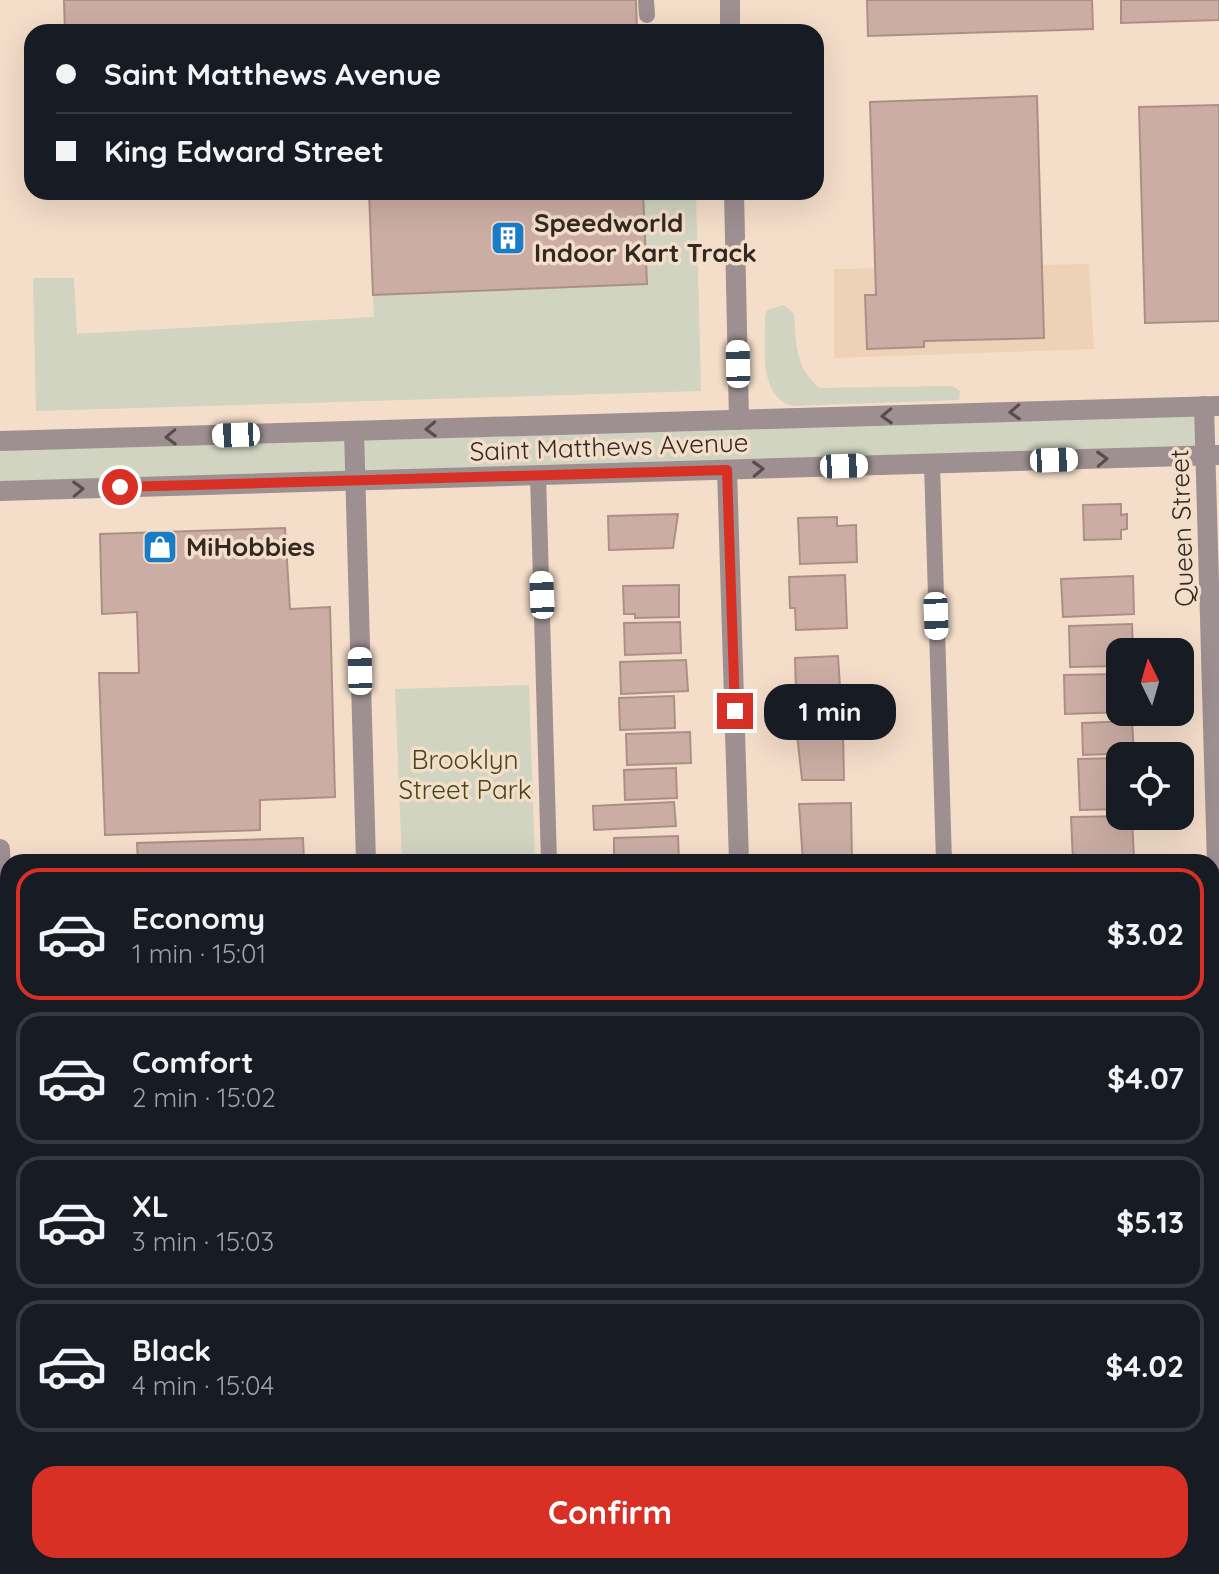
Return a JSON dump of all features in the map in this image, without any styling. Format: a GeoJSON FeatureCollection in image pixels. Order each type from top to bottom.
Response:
{"type":"FeatureCollection","features":[{"type":"Feature","properties":{"kind":"street"},"geometry":{"type":"LineString","coordinates":[[730,0],[730,24]]}},
{"type":"Feature","properties":{"kind":"street"},"geometry":{"type":"LineString","coordinates":[[734,200],[739,420]]}},
{"type":"Feature","properties":{"kind":"street","name":"Saint Matthews Avenue"},"geometry":{"type":"LineString","coordinates":[[0,441],[1212,406]]}},
{"type":"Feature","properties":{"kind":"street","name":"Queen Street"},"geometry":{"type":"LineString","coordinates":[[1212,406],[1218,854]]}},
{"type":"Feature","properties":{"kind":"street"},"geometry":{"type":"LineString","coordinates":[[354,431],[366,854]]}},
{"type":"Feature","properties":{"kind":"street","name":"Saint Matthews Avenue"},"geometry":{"type":"LineString","coordinates":[[0,491],[1212,455]]}},
{"type":"Feature","properties":{"kind":"street"},"geometry":{"type":"LineString","coordinates":[[727,470],[739,854]]}},
{"type":"Feature","properties":{"kind":"lane"},"geometry":{"type":"LineString","coordinates":[[932,464],[944,854]]}},
{"type":"Feature","properties":{"kind":"lane"},"geometry":{"type":"LineString","coordinates":[[538,475],[549,854]]}},
{"type":"Feature","properties":{"kind":"shaded area"},"geometry":{"type":"Polygon","coordinates":[[[1089,264],[1094,349],[834,358],[834,269],[1089,264]]]}},
{"type":"Feature","properties":{"kind":"green space"},"geometry":{"type":"Polygon","coordinates":[[[643,200],[696,200],[701,391],[36,411],[33,278],[74,278],[77,334],[374,317],[373,295],[647,284],[643,200]]]}},
{"type":"Feature","properties":{"kind":"green space"},"geometry":{"type":"Polygon","coordinates":[[[784,305],[794,314],[796,345],[801,363],[819,388],[952,386],[960,391],[959,400],[792,406],[773,391],[766,368],[765,316],[767,310],[784,305]]]}},
{"type":"Feature","properties":{"kind":"green space"},"geometry":{"type":"Polygon","coordinates":[[[1204,406],[1206,455],[0,491],[0,442],[1204,406]]]}},
{"type":"Feature","properties":{"kind":"green space","name":"Brooklyn Street Park"},"geometry":{"type":"Polygon","coordinates":[[[529,685],[535,854],[402,854],[395,689],[529,685]]]}},
{"type":"Feature","properties":{"kind":"building"},"geometry":{"type":"Polygon","coordinates":[[[64,0],[636,0],[637,24],[65,24],[64,0]]]}},
{"type":"Feature","properties":{"kind":"building"},"geometry":{"type":"Polygon","coordinates":[[[867,0],[1092,0],[1093,29],[868,36],[867,0]]]}},
{"type":"Feature","properties":{"kind":"building"},"geometry":{"type":"Polygon","coordinates":[[[1121,0],[1219,0],[1219,20],[1121,23],[1121,0]]]}},
{"type":"Feature","properties":{"kind":"building"},"geometry":{"type":"Polygon","coordinates":[[[1037,96],[1044,338],[924,341],[924,347],[867,349],[865,295],[876,295],[870,102],[1037,96]]]}},
{"type":"Feature","properties":{"kind":"building"},"geometry":{"type":"Polygon","coordinates":[[[1219,105],[1219,321],[1145,323],[1139,107],[1219,105]]]}},
{"type":"Feature","properties":{"kind":"building","name":"Speedworld Indoor Kart Track"},"geometry":{"type":"Polygon","coordinates":[[[369,200],[643,200],[647,284],[373,295],[369,200]]]}},
{"type":"Feature","properties":{"kind":"building"},"geometry":{"type":"Polygon","coordinates":[[[1121,504],[1121,515],[1127,514],[1127,529],[1121,530],[1121,539],[1084,540],[1083,505],[1121,504]]]}},
{"type":"Feature","properties":{"kind":"building"},"geometry":{"type":"Polygon","coordinates":[[[678,514],[673,548],[609,550],[608,516],[678,514]]]}},
{"type":"Feature","properties":{"kind":"building"},"geometry":{"type":"Polygon","coordinates":[[[837,517],[837,526],[856,525],[857,562],[800,564],[798,518],[837,517]]]}},
{"type":"Feature","properties":{"kind":"building"},"geometry":{"type":"Polygon","coordinates":[[[285,528],[290,609],[330,607],[335,797],[260,800],[260,830],[105,835],[99,673],[139,673],[137,612],[102,614],[100,534],[285,528]]]}},
{"type":"Feature","properties":{"kind":"building"},"geometry":{"type":"Polygon","coordinates":[[[845,575],[847,628],[796,630],[795,608],[790,608],[789,577],[845,575]]]}},
{"type":"Feature","properties":{"kind":"building"},"geometry":{"type":"Polygon","coordinates":[[[1133,576],[1134,614],[1063,617],[1061,579],[1133,576]]]}},
{"type":"Feature","properties":{"kind":"building"},"geometry":{"type":"Polygon","coordinates":[[[679,585],[679,617],[635,618],[635,614],[624,614],[623,586],[679,585]]]}},
{"type":"Feature","properties":{"kind":"building"},"geometry":{"type":"Polygon","coordinates":[[[680,622],[681,653],[625,655],[624,623],[680,622]]]}},
{"type":"Feature","properties":{"kind":"building"},"geometry":{"type":"Polygon","coordinates":[[[1132,624],[1132,638],[1106,638],[1106,666],[1070,667],[1069,626],[1132,624]]]}},
{"type":"Feature","properties":{"kind":"building"},"geometry":{"type":"Polygon","coordinates":[[[838,656],[840,687],[796,689],[795,658],[838,656]]]}},
{"type":"Feature","properties":{"kind":"building"},"geometry":{"type":"Polygon","coordinates":[[[686,660],[688,691],[621,694],[620,662],[686,660]]]}},
{"type":"Feature","properties":{"kind":"building"},"geometry":{"type":"Polygon","coordinates":[[[1106,674],[1106,713],[1065,714],[1064,675],[1106,674]]]}},
{"type":"Feature","properties":{"kind":"building"},"geometry":{"type":"Polygon","coordinates":[[[857,690],[859,722],[794,725],[793,693],[857,690]]]}},
{"type":"Feature","properties":{"kind":"building"},"geometry":{"type":"Polygon","coordinates":[[[674,696],[675,728],[620,730],[619,698],[674,696]]]}},
{"type":"Feature","properties":{"kind":"building"},"geometry":{"type":"Polygon","coordinates":[[[1082,723],[1132,726],[1133,742],[1106,742],[1106,754],[1083,755],[1082,723]]]}},
{"type":"Feature","properties":{"kind":"building"},"geometry":{"type":"Polygon","coordinates":[[[690,732],[691,763],[627,765],[626,734],[690,732]]]}},
{"type":"Feature","properties":{"kind":"building"},"geometry":{"type":"Polygon","coordinates":[[[797,734],[843,734],[844,780],[802,780],[797,734]]]}},
{"type":"Feature","properties":{"kind":"building"},"geometry":{"type":"Polygon","coordinates":[[[1106,758],[1106,809],[1080,810],[1078,759],[1106,758]]]}},
{"type":"Feature","properties":{"kind":"building"},"geometry":{"type":"Polygon","coordinates":[[[676,768],[677,798],[625,800],[624,770],[676,768]]]}},
{"type":"Feature","properties":{"kind":"building"},"geometry":{"type":"Polygon","coordinates":[[[674,802],[676,826],[594,830],[593,806],[674,802]]]}},
{"type":"Feature","properties":{"kind":"building"},"geometry":{"type":"Polygon","coordinates":[[[851,803],[852,854],[802,854],[799,804],[851,803]]]}},
{"type":"Feature","properties":{"kind":"building"},"geometry":{"type":"Polygon","coordinates":[[[1106,816],[1106,830],[1133,830],[1134,854],[1073,854],[1071,817],[1106,816]]]}},
{"type":"Feature","properties":{"kind":"building"},"geometry":{"type":"Polygon","coordinates":[[[678,836],[679,854],[614,854],[614,838],[678,836]]]}},
{"type":"Feature","properties":{"kind":"building"},"geometry":{"type":"Polygon","coordinates":[[[303,838],[304,854],[138,854],[137,843],[303,838]]]}},
{"type":"Feature","properties":{"kind":"place","name":"Speedworld Indoor Kart Track"},"geometry":{"type":"Point","coordinates":[508,238]}},
{"type":"Feature","properties":{"kind":"place","name":"MiHobbies"},"geometry":{"type":"Point","coordinates":[160,547]}},
{"type":"Feature","properties":{"kind":"route"},"geometry":{"type":"LineString","coordinates":[[120,487],[727,470],[735,711]]}}]}
